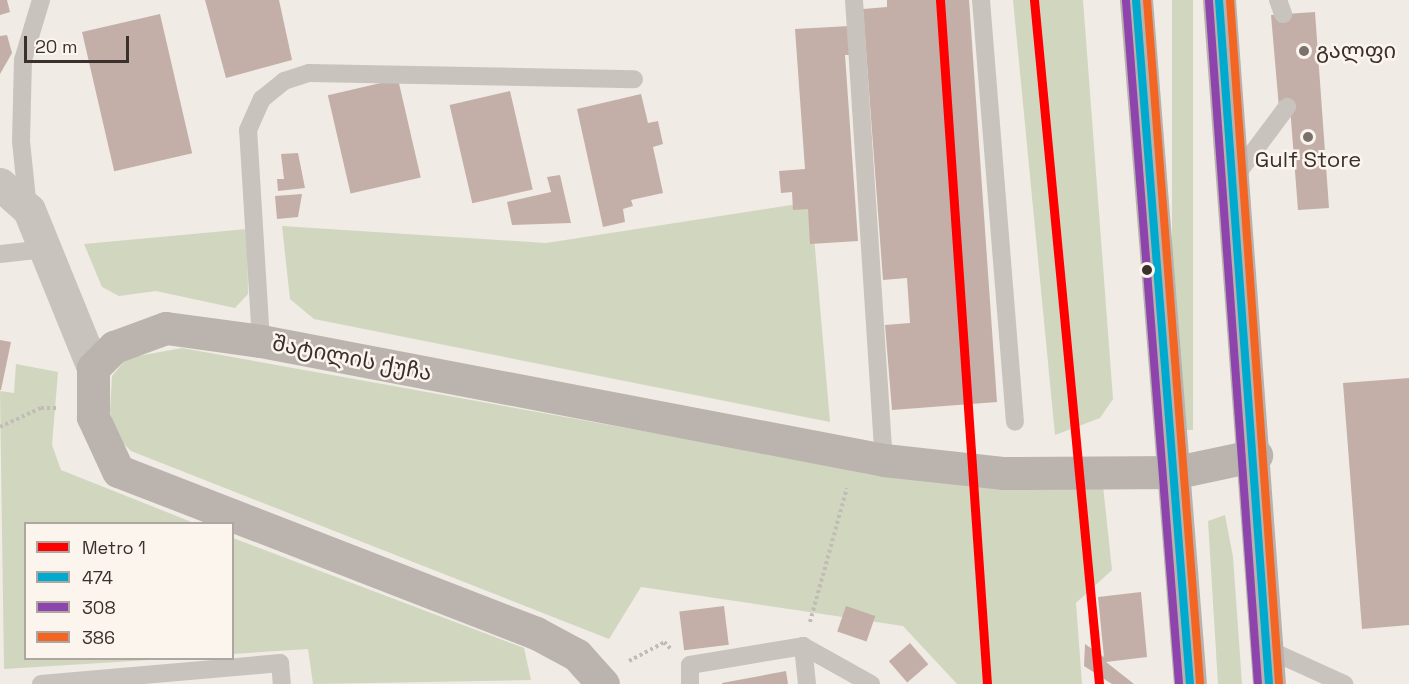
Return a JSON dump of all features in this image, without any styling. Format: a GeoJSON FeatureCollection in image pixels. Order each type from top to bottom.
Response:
{"type":"FeatureCollection","features":[{"type":"Feature","properties":{"kind":"main road"},"geometry":{"type":"LineString","coordinates":[[1136,0],[1177,472],[1190,684]]}},
{"type":"Feature","properties":{"kind":"main road"},"geometry":{"type":"LineString","coordinates":[[1219,0],[1256,455],[1269,684]]}},
{"type":"Feature","properties":{"kind":"street"},"geometry":{"type":"LineString","coordinates":[[0,184],[29,210],[93,368],[93,417],[118,471],[141,483],[537,633],[577,655],[603,684]]}},
{"type":"Feature","properties":{"kind":"street","name":"შატილის ქუჩა"},"geometry":{"type":"LineString","coordinates":[[93,368],[114,347],[166,328],[261,341],[870,458],[1004,473],[1177,472],[1256,455]]}},
{"type":"Feature","properties":{"kind":"lane"},"geometry":{"type":"LineString","coordinates":[[29,210],[21,141],[23,60],[41,0]]}},
{"type":"Feature","properties":{"kind":"lane"},"geometry":{"type":"LineString","coordinates":[[854,0],[870,458]]}},
{"type":"Feature","properties":{"kind":"lane"},"geometry":{"type":"LineString","coordinates":[[981,0],[1015,422]]}},
{"type":"Feature","properties":{"kind":"lane"},"geometry":{"type":"LineString","coordinates":[[261,341],[248,130],[262,99],[284,81],[309,73],[634,79]]}},
{"type":"Feature","properties":{"kind":"lane"},"geometry":{"type":"LineString","coordinates":[[1234,178],[1287,107]]}},
{"type":"Feature","properties":{"kind":"lane"},"geometry":{"type":"LineString","coordinates":[[0,254],[45,249]]}},
{"type":"Feature","properties":{"kind":"lane"},"geometry":{"type":"LineString","coordinates":[[803,646],[807,684]]}},
{"type":"Feature","properties":{"kind":"lane"},"geometry":{"type":"LineString","coordinates":[[690,684],[690,665],[803,646],[871,684]]}},
{"type":"Feature","properties":{"kind":"lane"},"geometry":{"type":"LineString","coordinates":[[1267,649],[1344,684]]}},
{"type":"Feature","properties":{"kind":"lane"},"geometry":{"type":"LineString","coordinates":[[41,684],[280,663],[282,684]]}},
{"type":"Feature","properties":{"kind":"path"},"geometry":{"type":"LineString","coordinates":[[0,427],[42,408],[72,408],[93,417]]}},
{"type":"Feature","properties":{"kind":"path"},"geometry":{"type":"LineString","coordinates":[[803,646],[870,458]]}},
{"type":"Feature","properties":{"kind":"path"},"geometry":{"type":"LineString","coordinates":[[627,662],[664,642],[690,665]]}},
{"type":"Feature","properties":{"kind":"green space"},"geometry":{"type":"Polygon","coordinates":[[[1013,0],[1083,0],[1113,399],[1100,418],[1055,435],[1013,0]]]}},
{"type":"Feature","properties":{"kind":"green space"},"geometry":{"type":"Polygon","coordinates":[[[1172,0],[1193,0],[1193,430],[1172,430],[1172,0]]]}},
{"type":"Feature","properties":{"kind":"green space"},"geometry":{"type":"Polygon","coordinates":[[[811,202],[830,422],[314,319],[290,299],[282,226],[546,243],[811,202]]]}},
{"type":"Feature","properties":{"kind":"green space"},"geometry":{"type":"Polygon","coordinates":[[[247,229],[248,294],[235,308],[156,291],[119,296],[102,287],[84,244],[247,229]]]}},
{"type":"Feature","properties":{"kind":"green space"},"geometry":{"type":"Polygon","coordinates":[[[182,348],[871,472],[1103,486],[1112,570],[1076,603],[1082,684],[957,684],[903,626],[641,587],[609,639],[131,451],[117,437],[110,411],[112,376],[127,358],[182,348]]]}},
{"type":"Feature","properties":{"kind":"green space"},"geometry":{"type":"Polygon","coordinates":[[[16,364],[58,372],[52,445],[61,470],[191,522],[24,522],[24,660],[149,660],[4,669],[0,391],[14,393],[16,364]]]}},
{"type":"Feature","properties":{"kind":"green space"},"geometry":{"type":"Polygon","coordinates":[[[1225,515],[1233,557],[1242,684],[1218,684],[1208,521],[1225,515]]]}},
{"type":"Feature","properties":{"kind":"green space"},"geometry":{"type":"Polygon","coordinates":[[[234,538],[524,648],[531,680],[313,684],[308,649],[234,654],[234,538]]]}},
{"type":"Feature","properties":{"kind":"building"},"geometry":{"type":"Polygon","coordinates":[[[0,0],[7,0],[10,12],[0,15],[0,0]]]}},
{"type":"Feature","properties":{"kind":"building"},"geometry":{"type":"Polygon","coordinates":[[[205,0],[279,0],[292,60],[226,78],[205,0]]]}},
{"type":"Feature","properties":{"kind":"building"},"geometry":{"type":"Polygon","coordinates":[[[887,0],[969,0],[997,402],[892,410],[885,325],[910,323],[907,278],[883,280],[863,9],[887,7],[887,0]]]}},
{"type":"Feature","properties":{"kind":"building"},"geometry":{"type":"Polygon","coordinates":[[[1315,12],[1329,208],[1298,210],[1290,107],[1279,108],[1271,15],[1315,12]]]}},
{"type":"Feature","properties":{"kind":"building"},"geometry":{"type":"Polygon","coordinates":[[[160,14],[192,153],[114,171],[82,32],[160,14]]]}},
{"type":"Feature","properties":{"kind":"building"},"geometry":{"type":"Polygon","coordinates":[[[850,26],[852,55],[845,55],[858,241],[810,244],[808,209],[793,210],[792,192],[781,193],[779,171],[805,169],[795,29],[850,26]]]}},
{"type":"Feature","properties":{"kind":"building"},"geometry":{"type":"Polygon","coordinates":[[[7,35],[12,53],[0,74],[0,36],[7,35]]]}},
{"type":"Feature","properties":{"kind":"building"},"geometry":{"type":"Polygon","coordinates":[[[398,79],[421,177],[351,194],[328,95],[398,79]]]}},
{"type":"Feature","properties":{"kind":"building"},"geometry":{"type":"Polygon","coordinates":[[[510,91],[533,189],[472,203],[450,105],[510,91]]]}},
{"type":"Feature","properties":{"kind":"building"},"geometry":{"type":"Polygon","coordinates":[[[641,94],[648,123],[658,121],[663,144],[653,147],[663,193],[631,200],[633,206],[623,209],[625,222],[603,227],[577,109],[641,94]]]}},
{"type":"Feature","properties":{"kind":"building"},"geometry":{"type":"Polygon","coordinates":[[[298,153],[305,188],[278,191],[277,179],[284,179],[281,154],[298,153]]]}},
{"type":"Feature","properties":{"kind":"building"},"geometry":{"type":"Polygon","coordinates":[[[560,175],[571,223],[512,225],[507,202],[551,192],[547,177],[560,175]]]}},
{"type":"Feature","properties":{"kind":"building"},"geometry":{"type":"Polygon","coordinates":[[[302,194],[298,217],[277,219],[275,196],[302,194]]]}},
{"type":"Feature","properties":{"kind":"building"},"geometry":{"type":"Polygon","coordinates":[[[0,340],[11,342],[1,390],[0,390],[0,340]]]}},
{"type":"Feature","properties":{"kind":"building"},"geometry":{"type":"Polygon","coordinates":[[[1409,378],[1409,625],[1362,629],[1343,383],[1409,378]]]}},
{"type":"Feature","properties":{"kind":"building"},"geometry":{"type":"Polygon","coordinates":[[[1141,592],[1147,657],[1106,662],[1134,684],[1112,684],[1084,666],[1085,644],[1104,657],[1098,597],[1141,592]]]}},
{"type":"Feature","properties":{"kind":"building"},"geometry":{"type":"Polygon","coordinates":[[[724,606],[729,645],[684,650],[679,611],[724,606]]]}},
{"type":"Feature","properties":{"kind":"building"},"geometry":{"type":"Polygon","coordinates":[[[846,606],[875,616],[867,642],[837,632],[846,606]]]}},
{"type":"Feature","properties":{"kind":"building"},"geometry":{"type":"Polygon","coordinates":[[[910,643],[928,664],[907,683],[889,661],[910,643]]]}},
{"type":"Feature","properties":{"kind":"building"},"geometry":{"type":"Polygon","coordinates":[[[786,671],[788,684],[722,684],[722,683],[786,671]]]}},
{"type":"Feature","properties":{"kind":"metro line","name":"1"},"geometry":{"type":"LineString","coordinates":[[940,0],[987,684]]}},
{"type":"Feature","properties":{"kind":"metro line","name":"1"},"geometry":{"type":"LineString","coordinates":[[1034,0],[1099,684]]}},
{"type":"Feature","properties":{"kind":"transit line","name":"474"},"geometry":{"type":"LineString","coordinates":[[1136,0],[1190,684]]}},
{"type":"Feature","properties":{"kind":"transit line","name":"386"},"geometry":{"type":"LineString","coordinates":[[1147,0],[1200,683]]}},
{"type":"Feature","properties":{"kind":"transit line","name":"474"},"geometry":{"type":"LineString","coordinates":[[1219,0],[1269,684]]}},
{"type":"Feature","properties":{"kind":"transit line","name":"386"},"geometry":{"type":"LineString","coordinates":[[1230,0],[1279,683]]}},
{"type":"Feature","properties":{"kind":"transit line","name":"308"},"geometry":{"type":"LineString","coordinates":[[1126,1],[1179,684]]}},
{"type":"Feature","properties":{"kind":"transit line","name":"308"},"geometry":{"type":"LineString","coordinates":[[1209,1],[1258,684]]}},
{"type":"Feature","properties":{"kind":"place","name":"გალფი"},"geometry":{"type":"Point","coordinates":[1304,51]}},
{"type":"Feature","properties":{"kind":"place","name":"Gulf Store"},"geometry":{"type":"Point","coordinates":[1308,137]}}]}
